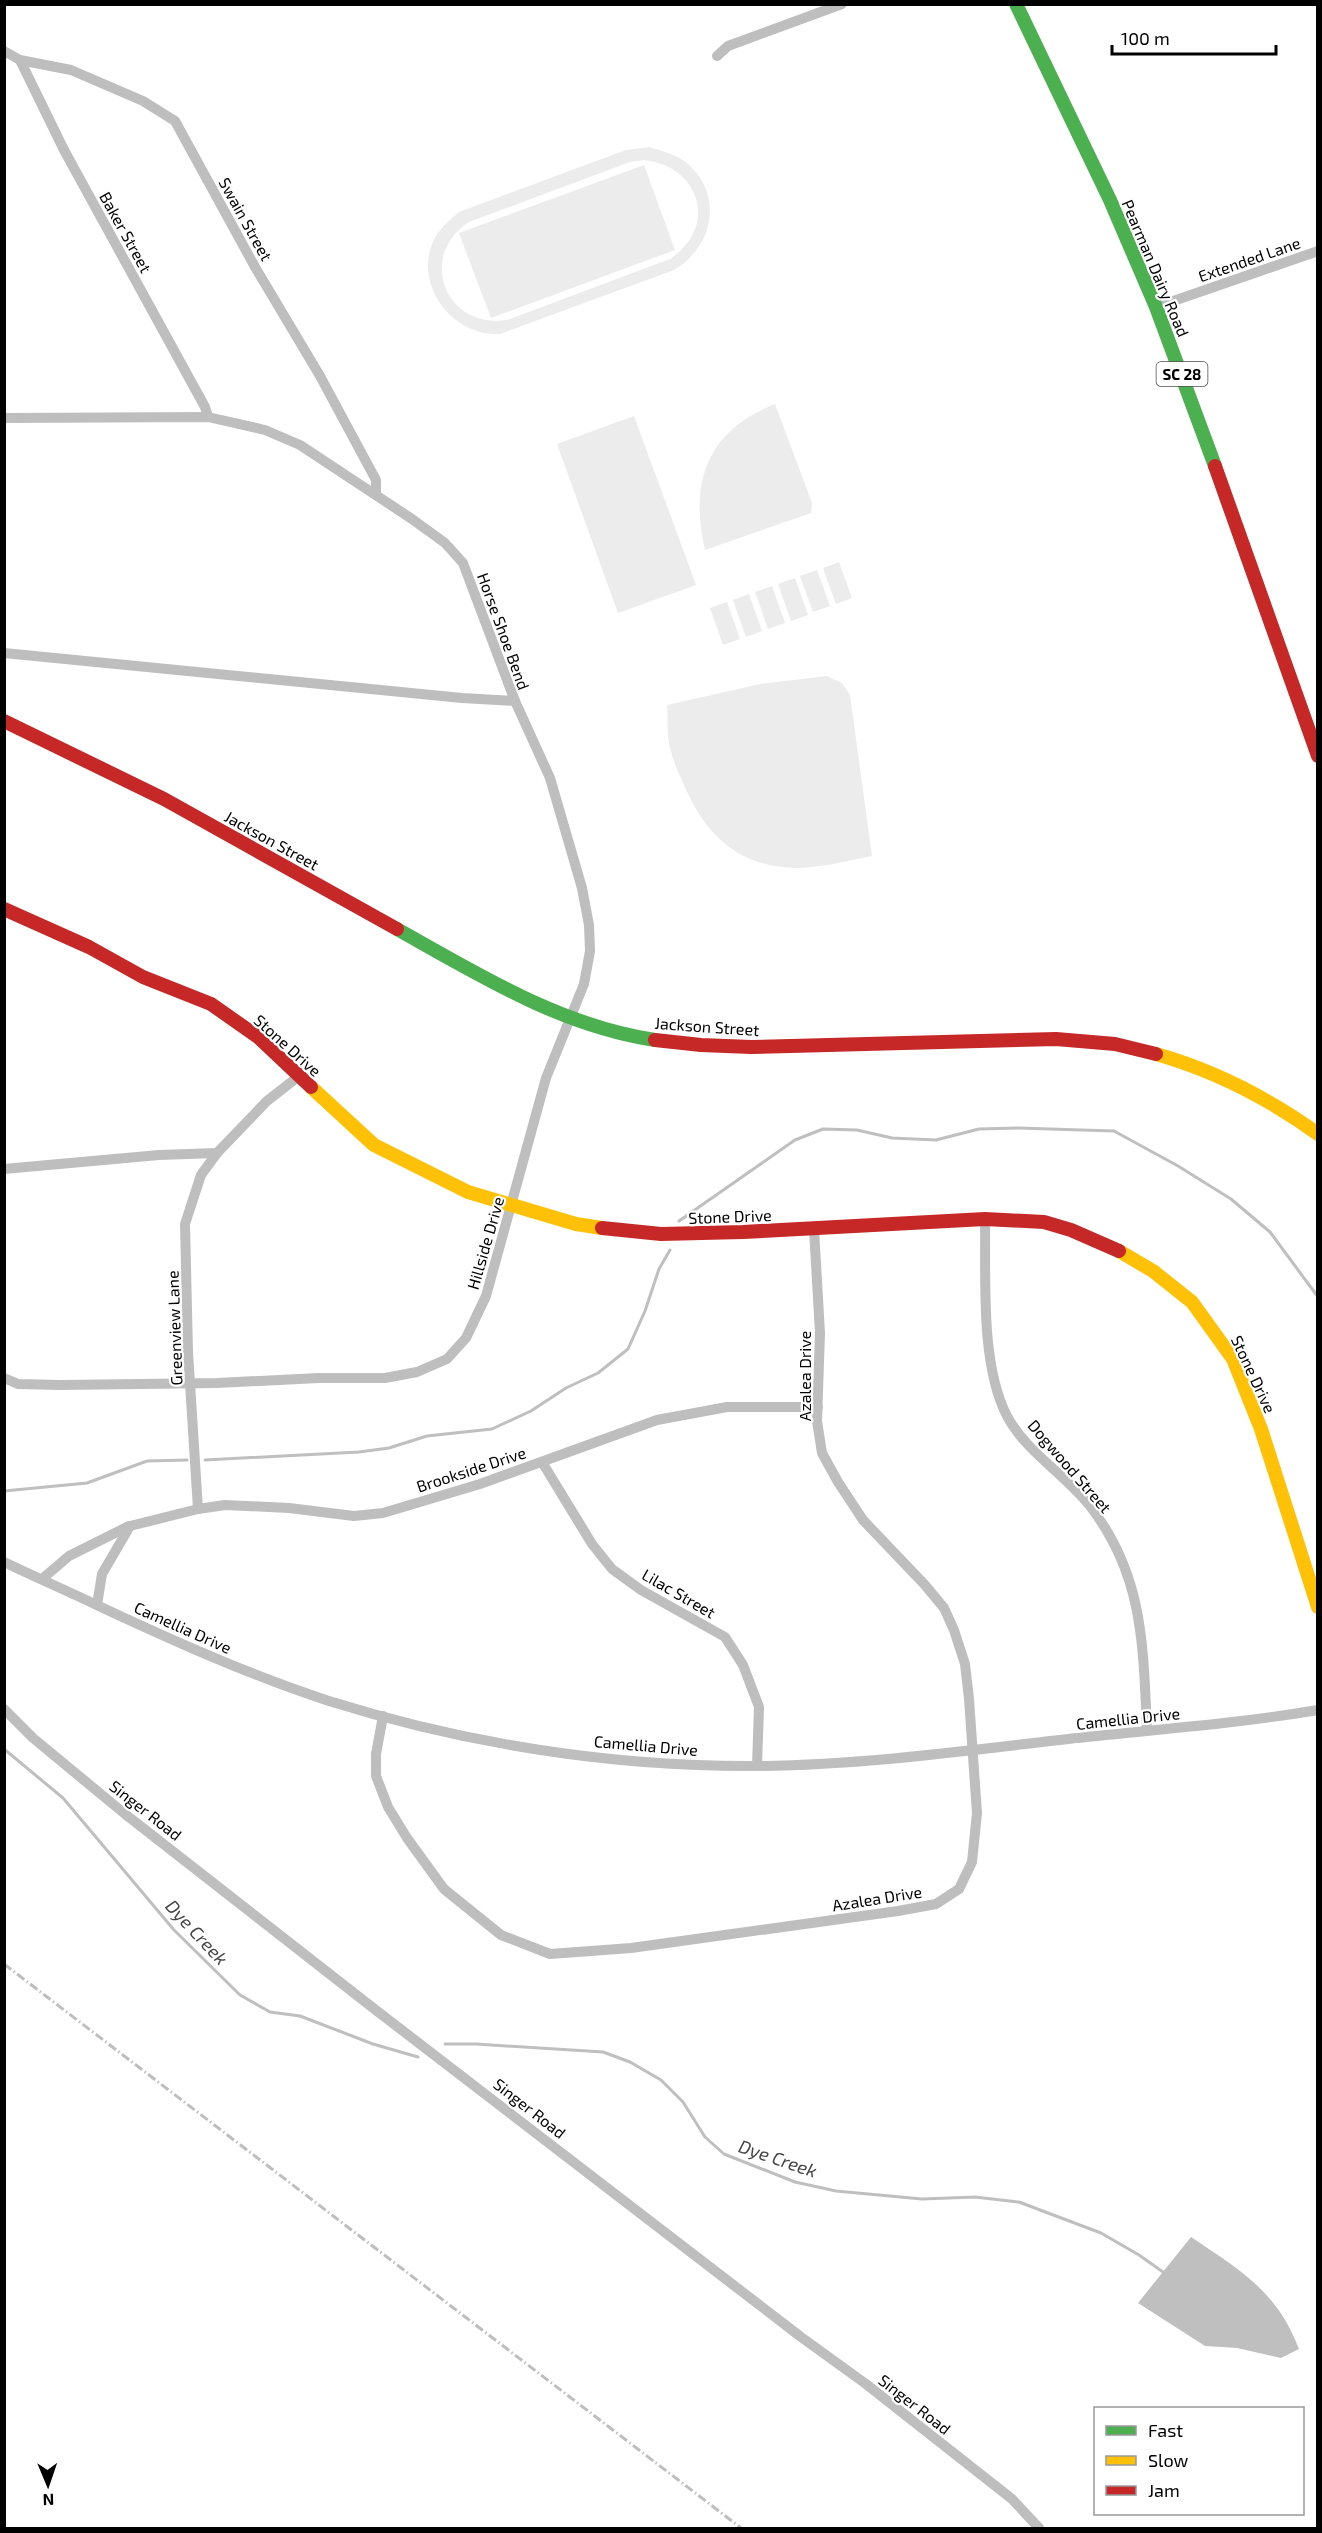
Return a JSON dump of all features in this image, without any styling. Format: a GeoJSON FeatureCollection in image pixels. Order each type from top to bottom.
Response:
{"type":"FeatureCollection","features":[{"type":"Feature","properties":{"kind":"main road","name":"Pearman Dairy Road"},"geometry":{"type":"LineString","coordinates":[[1016,4],[1110,200],[1156,307],[1236,521],[1317,756]]}},
{"type":"Feature","properties":{"kind":"main road","name":"Jackson Street"},"geometry":{"type":"LineString","coordinates":[[4,721],[161,798],[487,978],[570,1018],[632,1037],[674,1044],[710,1046],[814,1046],[1032,1038],[1084,1040],[1152,1053],[1213,1072],[1294,1116],[1317,1134]]}},
{"type":"Feature","properties":{"kind":"main road","name":"Stone Drive"},"geometry":{"type":"LineString","coordinates":[[4,909],[88,947],[143,977],[211,1004],[258,1037],[374,1145],[468,1192],[576,1224],[618,1232],[661,1234],[813,1229],[985,1219],[1044,1222],[1071,1230],[1126,1255],[1153,1271],[1191,1302],[1220,1338],[1244,1385],[1261,1429],[1317,1607]]}},
{"type":"Feature","properties":{"kind":"street"},"geometry":{"type":"LineString","coordinates":[[717,56],[728,46],[842,4]]}},
{"type":"Feature","properties":{"kind":"street","name":"Swain Street"},"geometry":{"type":"LineString","coordinates":[[4,51],[20,60],[71,70],[143,101],[175,121],[255,267],[320,376],[376,480],[376,495]]}},
{"type":"Feature","properties":{"kind":"street","name":"Baker Street"},"geometry":{"type":"LineString","coordinates":[[20,60],[64,150],[206,407],[208,417]]}},
{"type":"Feature","properties":{"kind":"street","name":"Extended Lane"},"geometry":{"type":"LineString","coordinates":[[1156,307],[1317,251]]}},
{"type":"Feature","properties":{"kind":"street","name":"Horse Shoe Bend"},"geometry":{"type":"LineString","coordinates":[[4,418],[208,417],[265,430],[300,445],[445,543],[463,563],[515,701],[450,697],[4,653]]}},
{"type":"Feature","properties":{"kind":"street","name":"Hillside Drive"},"geometry":{"type":"LineString","coordinates":[[4,1378],[18,1384],[60,1385],[319,1377],[385,1378],[417,1372],[447,1359],[466,1338],[486,1296],[546,1078],[584,984],[590,951],[589,925],[582,888],[550,777],[515,701]]}},
{"type":"Feature","properties":{"kind":"street"},"geometry":{"type":"LineString","coordinates":[[4,1169],[159,1155],[217,1153],[267,1101],[299,1076]]}},
{"type":"Feature","properties":{"kind":"street","name":"Greenview Lane"},"geometry":{"type":"LineString","coordinates":[[198,1509],[188,1352],[185,1224],[201,1175],[217,1153]]}},
{"type":"Feature","properties":{"kind":"street","name":"Dogwood Street"},"geometry":{"type":"LineString","coordinates":[[985,1219],[989,1349],[996,1387],[1007,1416],[1023,1438],[1089,1505],[1125,1568],[1139,1611],[1147,1730]]}},
{"type":"Feature","properties":{"kind":"street","name":"Azalea Drive"},"geometry":{"type":"LineString","coordinates":[[383,1716],[376,1754],[376,1776],[388,1807],[407,1838],[444,1889],[460,1902],[501,1935],[550,1954],[686,1941],[936,1904],[959,1889],[972,1862],[977,1813],[974,1750],[965,1664],[944,1608],[863,1520],[822,1453],[817,1421],[820,1333],[813,1229]]}},
{"type":"Feature","properties":{"kind":"street","name":"Brookside Drive"},"geometry":{"type":"LineString","coordinates":[[42,1579],[69,1556],[130,1526],[198,1509],[225,1505],[289,1508],[354,1516],[383,1513],[542,1462],[657,1420],[727,1407],[818,1407]]}},
{"type":"Feature","properties":{"kind":"street","name":"Lilac Street"},"geometry":{"type":"LineString","coordinates":[[542,1462],[592,1544],[612,1569],[641,1590],[725,1637],[731,1645],[743,1665],[759,1707],[757,1766]]}},
{"type":"Feature","properties":{"kind":"street"},"geometry":{"type":"LineString","coordinates":[[97,1605],[102,1574],[130,1526]]}},
{"type":"Feature","properties":{"kind":"street","name":"Camellia Drive"},"geometry":{"type":"LineString","coordinates":[[4,1562],[241,1668],[328,1700],[438,1730],[531,1748],[687,1765],[757,1766],[860,1762],[1317,1710]]}},
{"type":"Feature","properties":{"kind":"street","name":"Singer Road"},"geometry":{"type":"LineString","coordinates":[[4,1709],[33,1738],[125,1814],[791,2330],[866,2384],[1012,2499],[1039,2529]]}},
{"type":"Feature","properties":{"kind":"shaded area"},"geometry":{"type":"Polygon","coordinates":[[[649,147],[670,154],[688,164],[699,177],[710,206],[709,220],[698,248],[687,260],[674,270],[500,334],[482,332],[466,326],[451,316],[440,303],[432,288],[428,271],[429,253],[436,236],[446,223],[459,212],[626,150],[649,147]],[[644,160],[630,162],[469,222],[453,236],[444,253],[442,270],[445,287],[454,302],[468,313],[485,320],[507,320],[670,259],[685,246],[694,231],[698,215],[696,200],[690,186],[679,174],[663,165],[644,160]]]}},
{"type":"Feature","properties":{"kind":"shaded area"},"geometry":{"type":"Polygon","coordinates":[[[644,165],[675,250],[491,318],[459,233],[644,165]]]}},
{"type":"Feature","properties":{"kind":"shaded area"},"geometry":{"type":"Polygon","coordinates":[[[775,404],[812,503],[811,513],[705,550],[700,502],[702,481],[708,462],[719,444],[733,429],[752,415],[775,404]]]}},
{"type":"Feature","properties":{"kind":"shaded area"},"geometry":{"type":"Polygon","coordinates":[[[634,416],[696,585],[618,613],[557,444],[634,416]]]}},
{"type":"Feature","properties":{"kind":"shaded area"},"geometry":{"type":"Polygon","coordinates":[[[839,562],[852,598],[836,604],[823,568],[839,562]]]}},
{"type":"Feature","properties":{"kind":"shaded area"},"geometry":{"type":"Polygon","coordinates":[[[817,570],[830,606],[813,612],[800,576],[817,570]]]}},
{"type":"Feature","properties":{"kind":"shaded area"},"geometry":{"type":"Polygon","coordinates":[[[795,578],[808,615],[791,621],[778,584],[795,578]]]}},
{"type":"Feature","properties":{"kind":"shaded area"},"geometry":{"type":"Polygon","coordinates":[[[772,586],[785,623],[768,629],[755,592],[772,586]]]}},
{"type":"Feature","properties":{"kind":"shaded area"},"geometry":{"type":"Polygon","coordinates":[[[749,594],[762,631],[746,637],[733,600],[749,594]]]}},
{"type":"Feature","properties":{"kind":"shaded area"},"geometry":{"type":"Polygon","coordinates":[[[727,602],[740,639],[723,645],[710,608],[727,602]]]}},
{"type":"Feature","properties":{"kind":"shaded area"},"geometry":{"type":"Polygon","coordinates":[[[827,676],[842,683],[850,695],[872,856],[804,868],[774,866],[756,861],[726,844],[713,832],[692,803],[670,749],[667,705],[760,684],[827,676]]]}},
{"type":"Feature","properties":{"kind":"shaded area"},"geometry":{"type":"Polygon","coordinates":[[[1191,2237],[1241,2272],[1268,2297],[1280,2312],[1299,2349],[1281,2358],[1237,2348],[1205,2346],[1138,2303],[1191,2237]]]}},
{"type":"Feature","properties":{"kind":"waterway"},"geometry":{"type":"LineString","coordinates":[[679,1221],[795,1140],[823,1129],[857,1130],[892,1138],[936,1140],[979,1129],[1114,1131],[1178,1166],[1231,1199],[1270,1232],[1318,1297]]}},
{"type":"Feature","properties":{"kind":"waterway"},"geometry":{"type":"LineString","coordinates":[[205,1460],[359,1452],[389,1448],[427,1436],[492,1429],[531,1411],[566,1388],[598,1373],[628,1349],[645,1311],[659,1269],[670,1250]]}},
{"type":"Feature","properties":{"kind":"waterway"},"geometry":{"type":"LineString","coordinates":[[4,1491],[87,1483],[147,1461],[187,1460]]}},
{"type":"Feature","properties":{"kind":"waterway","name":"Dye Creek"},"geometry":{"type":"LineString","coordinates":[[4,1749],[63,1798],[174,1930],[240,1995],[270,2012],[300,2016],[373,2044],[418,2057]]}},
{"type":"Feature","properties":{"kind":"waterway","name":"Dye Creek"},"geometry":{"type":"LineString","coordinates":[[445,2044],[603,2052],[630,2062],[661,2080],[683,2102],[705,2137],[724,2154],[795,2182],[836,2191],[922,2199],[975,2197],[1019,2202],[1101,2233],[1163,2272]]}},
{"type":"Feature","properties":{"kind":"railway"},"geometry":{"type":"LineString","coordinates":[[4,1964],[741,2528]]}},
{"type":"Feature","properties":{"kind":"traffic: fast"},"geometry":{"type":"LineString","coordinates":[[1016,4],[1110,200],[1156,307],[1215,466]]}},
{"type":"Feature","properties":{"kind":"traffic: fast"},"geometry":{"type":"LineString","coordinates":[[397,929],[490,981],[554,1011],[620,1033],[655,1040]]}},
{"type":"Feature","properties":{"kind":"traffic: slow"},"geometry":{"type":"LineString","coordinates":[[1156,1054],[1200,1069],[1241,1087],[1261,1097],[1318,1134]]}},
{"type":"Feature","properties":{"kind":"traffic: slow"},"geometry":{"type":"LineString","coordinates":[[311,1087],[374,1145],[468,1192],[576,1224],[602,1228]]}},
{"type":"Feature","properties":{"kind":"traffic: slow"},"geometry":{"type":"LineString","coordinates":[[1119,1251],[1153,1271],[1192,1302],[1233,1359],[1261,1429],[1318,1607]]}},
{"type":"Feature","properties":{"kind":"traffic: jam"},"geometry":{"type":"LineString","coordinates":[[1215,466],[1318,756]]}},
{"type":"Feature","properties":{"kind":"traffic: jam"},"geometry":{"type":"LineString","coordinates":[[4,721],[164,799],[397,929]]}},
{"type":"Feature","properties":{"kind":"traffic: jam"},"geometry":{"type":"LineString","coordinates":[[4,909],[89,947],[143,977],[211,1004],[258,1037],[311,1087]]}},
{"type":"Feature","properties":{"kind":"traffic: jam"},"geometry":{"type":"LineString","coordinates":[[655,1040],[751,1047],[1056,1039],[1115,1044],[1156,1054]]}},
{"type":"Feature","properties":{"kind":"traffic: jam"},"geometry":{"type":"LineString","coordinates":[[602,1228],[661,1234],[985,1219],[1044,1222],[1071,1230],[1119,1251]]}}]}
